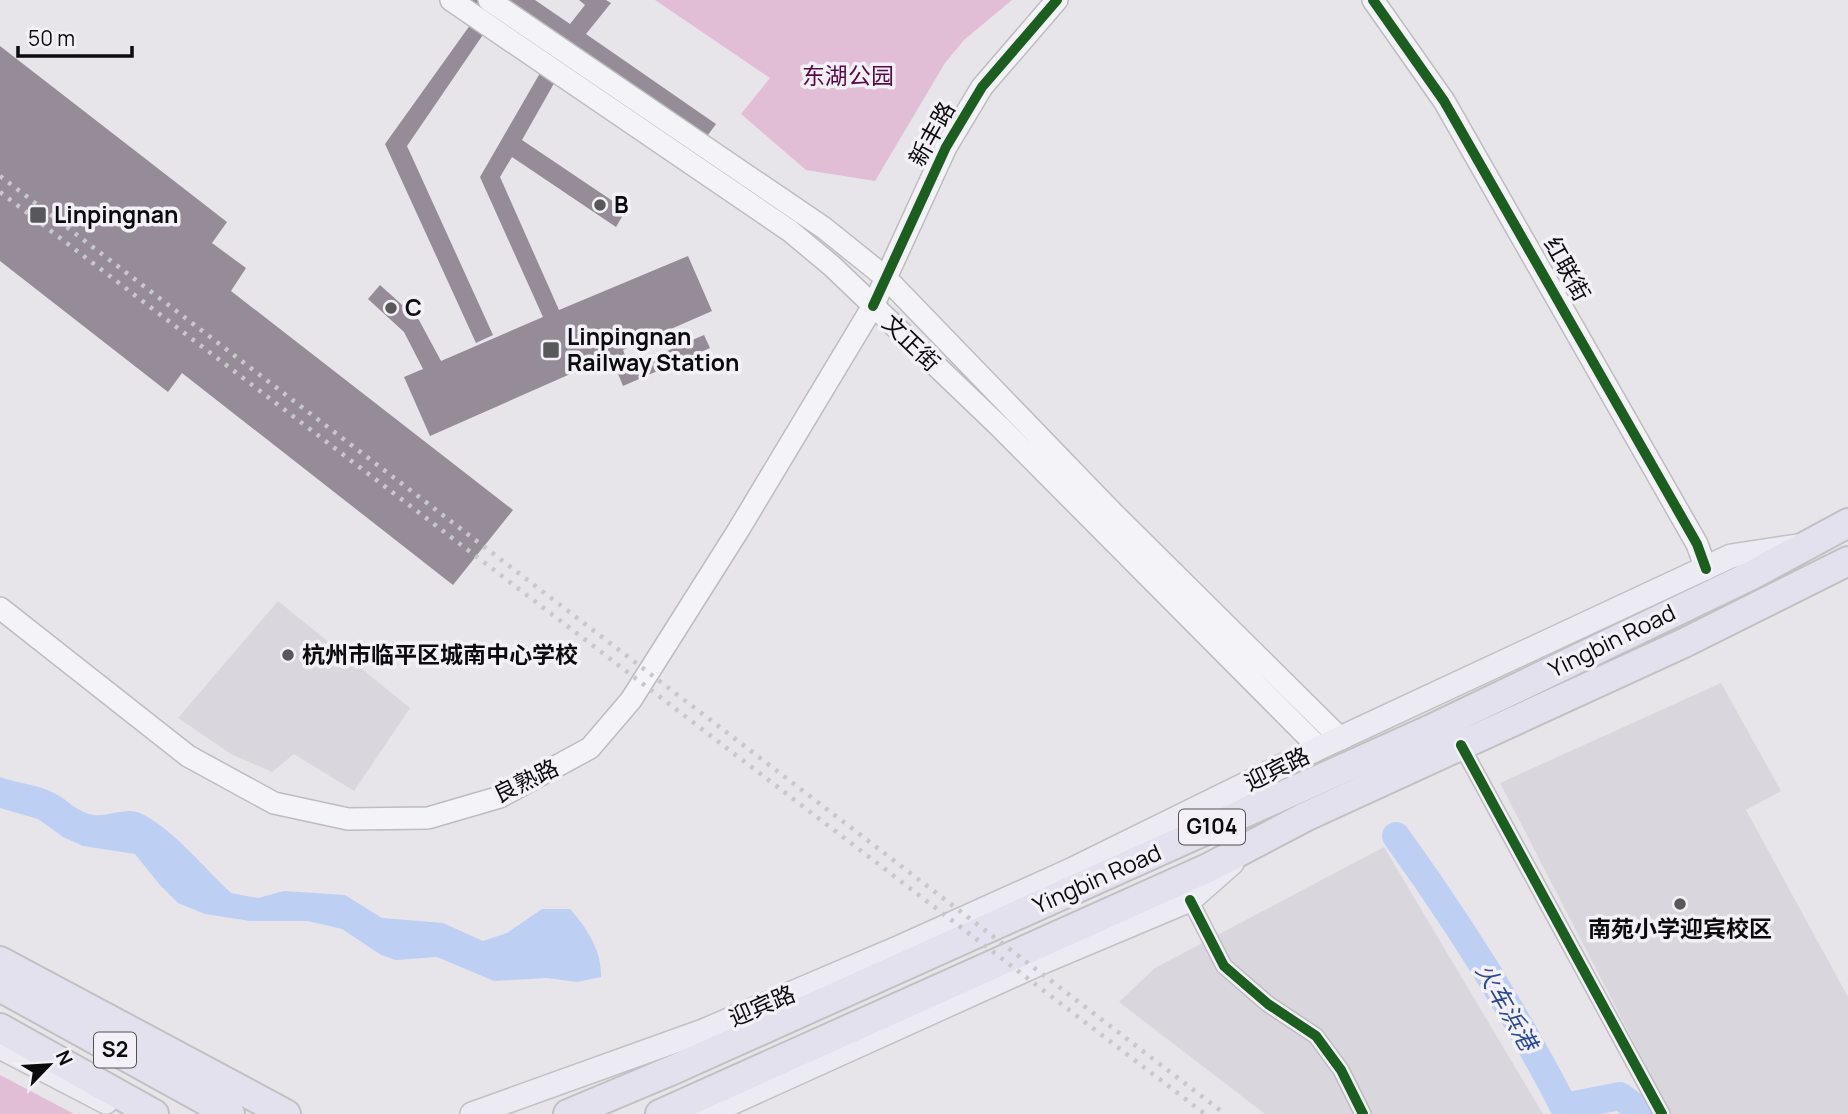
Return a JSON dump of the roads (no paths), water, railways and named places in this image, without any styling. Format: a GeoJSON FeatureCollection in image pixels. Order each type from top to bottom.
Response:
{"type":"FeatureCollection","features":[{"type":"Feature","properties":{"kind":"highway","name":"Yingbin Road"},"geometry":{"type":"LineString","coordinates":[[568,1114],[675,1069],[1431,729],[1750,576],[1848,523]]}},
{"type":"Feature","properties":{"kind":"highway","name":"Yingbin Road"},"geometry":{"type":"LineString","coordinates":[[660,1114],[1210,867],[1251,845],[1684,643],[1848,561]]}},
{"type":"Feature","properties":{"kind":"highway"},"geometry":{"type":"LineString","coordinates":[[0,961],[286,1114]]}},
{"type":"Feature","properties":{"kind":"highway","name":"S2"},"geometry":{"type":"LineString","coordinates":[[0,987],[230,1114]]}},
{"type":"Feature","properties":{"kind":"highway","name":"S2"},"geometry":{"type":"LineString","coordinates":[[0,1028],[154,1114]]}},
{"type":"Feature","properties":{"kind":"main road","name":"文正街"},"geometry":{"type":"LineString","coordinates":[[451,0],[790,231],[832,266],[1000,427],[1319,748]]}},
{"type":"Feature","properties":{"kind":"main road","name":"文正街"},"geometry":{"type":"LineString","coordinates":[[489,0],[824,228],[885,277],[1114,514],[1341,739]]}},
{"type":"Feature","properties":{"kind":"main road","name":"新丰路"},"geometry":{"type":"LineString","coordinates":[[873,306],[946,147],[982,87],[1057,0]]}},
{"type":"Feature","properties":{"kind":"main road","name":"红联街"},"geometry":{"type":"LineString","coordinates":[[1373,0],[1444,101],[1539,262],[1697,544],[1706,569]]}},
{"type":"Feature","properties":{"kind":"main road","name":"良熟路"},"geometry":{"type":"LineString","coordinates":[[0,608],[188,756],[274,803],[348,820],[428,818],[500,797],[590,748],[631,699],[739,529],[873,306]]}},
{"type":"Feature","properties":{"kind":"main road","name":"迎宾路"},"geometry":{"type":"LineString","coordinates":[[472,1114],[703,1031],[900,947],[1071,870],[1319,748],[1731,556],[1811,544]]}},
{"type":"Feature","properties":{"kind":"main road"},"geometry":{"type":"LineString","coordinates":[[707,1114],[1045,961],[1190,900],[1251,845]]}},
{"type":"Feature","properties":{"kind":"main road"},"geometry":{"type":"LineString","coordinates":[[0,973],[257,1114]]}},
{"type":"Feature","properties":{"kind":"main road"},"geometry":{"type":"LineString","coordinates":[[0,1047],[129,1114]]}},
{"type":"Feature","properties":{"kind":"street"},"geometry":{"type":"LineString","coordinates":[[1461,746],[1662,1114]]}},
{"type":"Feature","properties":{"kind":"street"},"geometry":{"type":"LineString","coordinates":[[1190,900],[1224,966],[1268,1004],[1316,1036],[1341,1070],[1363,1114]]}},
{"type":"Feature","properties":{"kind":"water"},"geometry":{"type":"Polygon","coordinates":[[[0,777],[49,791],[88,814],[130,811],[142,814],[177,839],[231,893],[258,898],[284,891],[345,895],[382,918],[443,923],[483,941],[507,933],[542,909],[570,909],[592,940],[599,958],[601,977],[577,982],[547,978],[494,981],[437,957],[396,960],[381,955],[342,929],[308,921],[250,921],[205,914],[178,903],[135,854],[83,846],[63,837],[38,819],[0,808],[0,777]]]}},
{"type":"Feature","properties":{"kind":"waterway","name":"火车浜港"},"geometry":{"type":"LineString","coordinates":[[1396,836],[1485,968],[1564,1107],[1620,1096],[1644,1114]]}},
{"type":"Feature","properties":{"kind":"railway"},"geometry":{"type":"LineString","coordinates":[[0,176],[1225,1114]]}},
{"type":"Feature","properties":{"kind":"railway"},"geometry":{"type":"LineString","coordinates":[[0,192],[1205,1114]]}},
{"type":"Feature","properties":{"kind":"place","name":"B"},"geometry":{"type":"Point","coordinates":[600,205]}},
{"type":"Feature","properties":{"kind":"place","name":"Linpingnan"},"geometry":{"type":"Point","coordinates":[38,215]}},
{"type":"Feature","properties":{"kind":"place","name":"C"},"geometry":{"type":"Point","coordinates":[391,308]}},
{"type":"Feature","properties":{"kind":"place","name":"Linpingnan Railway Station"},"geometry":{"type":"Point","coordinates":[551,350]}},
{"type":"Feature","properties":{"kind":"place","name":"杭州市临平区城南中心学校"},"geometry":{"type":"Point","coordinates":[288,655]}},
{"type":"Feature","properties":{"kind":"place","name":"南苑小学迎宾校区"},"geometry":{"type":"Point","coordinates":[1680,904]}},
{"type":"Feature","properties":{"kind":"park label","name":"东湖公园"},"geometry":{"type":"Point","coordinates":[848,76]}}]}
